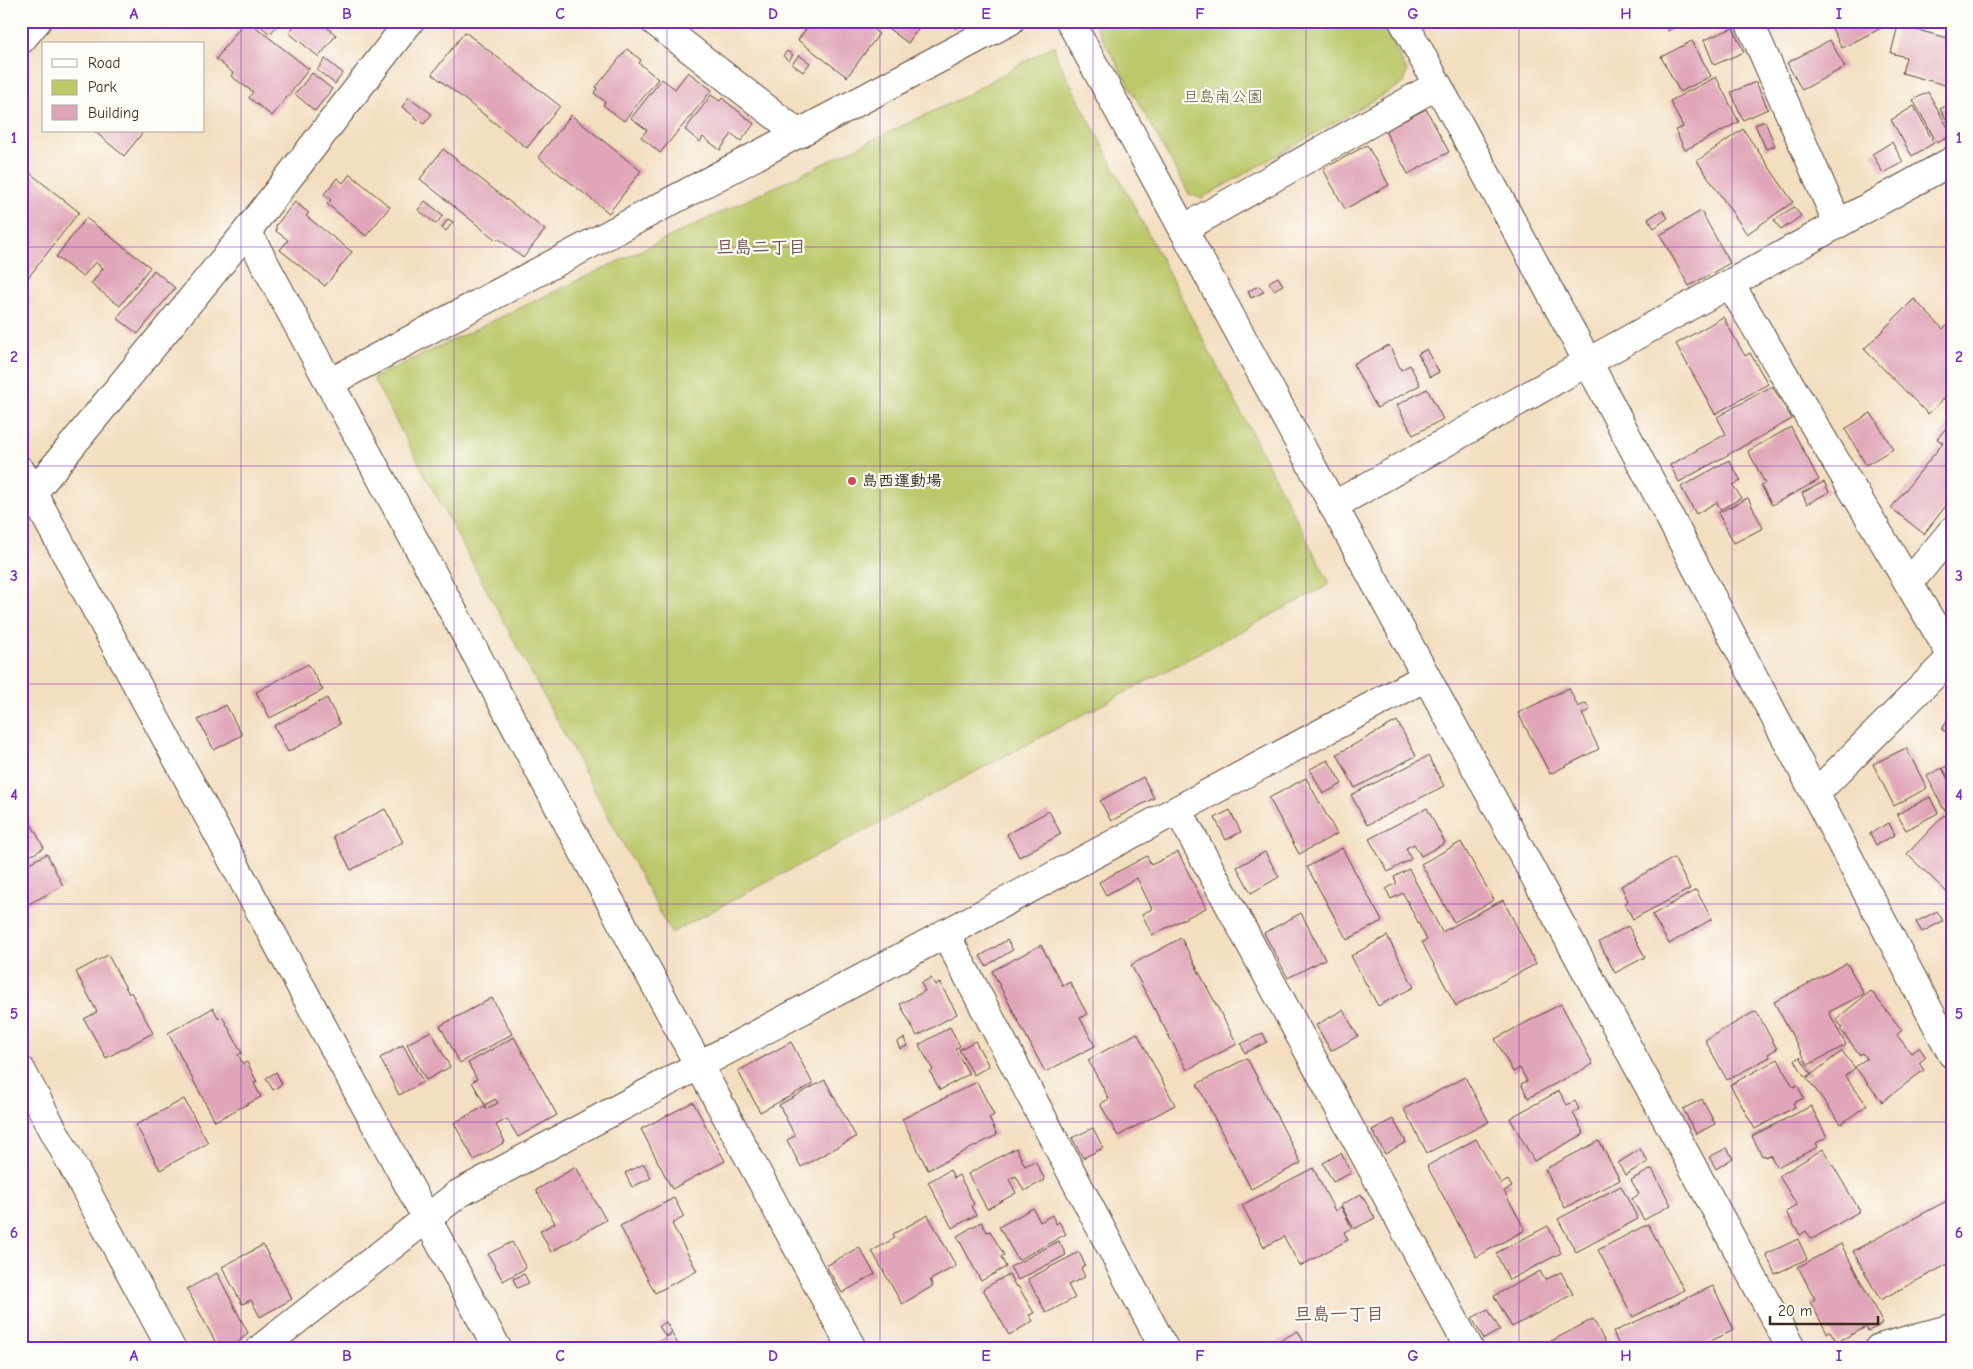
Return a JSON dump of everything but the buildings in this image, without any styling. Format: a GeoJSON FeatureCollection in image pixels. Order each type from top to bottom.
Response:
{"type":"FeatureCollection","features":[{"type":"Feature","properties":{"kind":"street"},"geometry":{"type":"LineString","coordinates":[[21,40],[37,21]]}},
{"type":"Feature","properties":{"kind":"street"},"geometry":{"type":"LineString","coordinates":[[410,21],[247,231],[27,482],[497,1348]]}},
{"type":"Feature","properties":{"kind":"street"},"geometry":{"type":"LineString","coordinates":[[654,21],[799,134]]}},
{"type":"Feature","properties":{"kind":"street"},"geometry":{"type":"LineString","coordinates":[[329,383],[1010,21]]}},
{"type":"Feature","properties":{"kind":"street"},"geometry":{"type":"LineString","coordinates":[[1070,21],[1791,1348]]}},
{"type":"Feature","properties":{"kind":"street"},"geometry":{"type":"LineString","coordinates":[[1403,21],[1588,362],[1816,793],[1948,1036]]}},
{"type":"Feature","properties":{"kind":"street"},"geometry":{"type":"LineString","coordinates":[[1749,21],[1838,224]]}},
{"type":"Feature","properties":{"kind":"street"},"geometry":{"type":"LineString","coordinates":[[1182,229],[1437,85]]}},
{"type":"Feature","properties":{"kind":"street"},"geometry":{"type":"LineString","coordinates":[[1333,506],[1588,362],[1838,224],[1950,165]]}},
{"type":"Feature","properties":{"kind":"street"},"geometry":{"type":"LineString","coordinates":[[247,231],[852,1348]]}},
{"type":"Feature","properties":{"kind":"street"},"geometry":{"type":"LineString","coordinates":[[1730,284],[1952,656],[1816,793]]}},
{"type":"Feature","properties":{"kind":"street"},"geometry":{"type":"LineString","coordinates":[[1909,583],[1952,531]]}},
{"type":"Feature","properties":{"kind":"street"},"geometry":{"type":"LineString","coordinates":[[261,1348],[426,1217],[458,1194],[1426,677]]}},
{"type":"Feature","properties":{"kind":"street"},"geometry":{"type":"LineString","coordinates":[[1178,810],[1469,1348]]}},
{"type":"Feature","properties":{"kind":"street"},"geometry":{"type":"LineString","coordinates":[[945,934],[1164,1348]]}},
{"type":"Feature","properties":{"kind":"street"},"geometry":{"type":"LineString","coordinates":[[21,1070],[171,1348]]}},
{"type":"Feature","properties":{"kind":"street"},"geometry":{"type":"LineString","coordinates":[[1880,1348],[1952,1328]]}},
{"type":"Feature","properties":{"kind":"green space","name":"旦島南公園"},"geometry":{"type":"Polygon","coordinates":[[[1093,21],[1380,21],[1407,71],[1404,83],[1202,198],[1189,194],[1093,21]]]}},
{"type":"Feature","properties":{"kind":"green space","name":"島西運動場"},"geometry":{"type":"Polygon","coordinates":[[[1054,45],[1057,58],[1330,584],[671,933],[373,378],[959,99],[1054,45]]]}},
{"type":"Feature","properties":{"kind":"place","name":"島西運動場"},"geometry":{"type":"Point","coordinates":[852,481]}},
{"type":"Feature","properties":{"kind":"district","name":"旦島二丁目"},"geometry":{"type":"Point","coordinates":[761,247]}},
{"type":"Feature","properties":{"kind":"district","name":"旦島一丁目"},"geometry":{"type":"Point","coordinates":[1339,1314]}}]}
